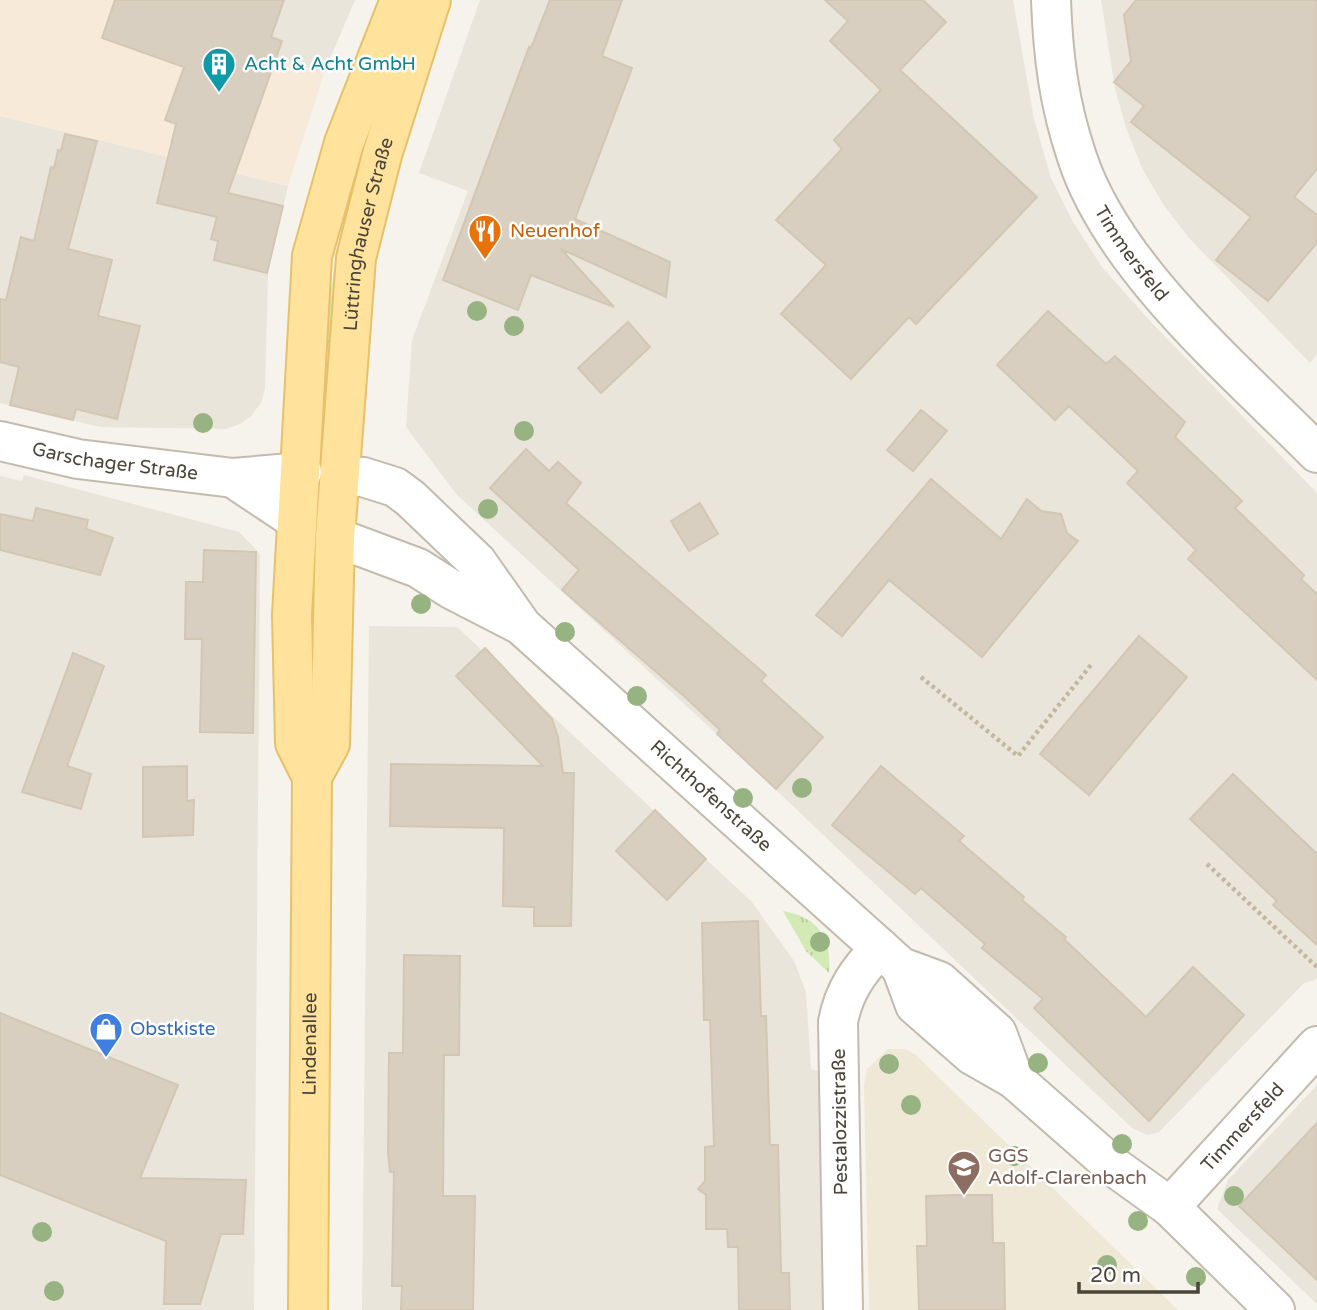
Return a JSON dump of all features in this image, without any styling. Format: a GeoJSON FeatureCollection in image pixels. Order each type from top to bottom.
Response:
{"type":"FeatureCollection","features":[{"type":"Feature","properties":{"kind":"main road","name":"Lüttringhauser Straße"},"geometry":{"type":"LineString","coordinates":[[296,520],[302,472],[312,256],[344,143],[400,0]]}},
{"type":"Feature","properties":{"kind":"main road","name":"Lüttringhauser Straße"},"geometry":{"type":"LineString","coordinates":[[335,537],[356,258],[382,155],[431,0]]}},
{"type":"Feature","properties":{"kind":"main road"},"geometry":{"type":"LineString","coordinates":[[302,472],[340,476]]}},
{"type":"Feature","properties":{"kind":"main road"},"geometry":{"type":"LineString","coordinates":[[296,520],[335,537]]}},
{"type":"Feature","properties":{"kind":"main road","name":"Lindenallee"},"geometry":{"type":"LineString","coordinates":[[296,520],[292,615],[295,743],[312,777],[309,1310]]}},
{"type":"Feature","properties":{"kind":"main road","name":"Lindenallee"},"geometry":{"type":"LineString","coordinates":[[312,777],[330,744],[335,537]]}},
{"type":"Feature","properties":{"kind":"street","name":"Timmersfeld"},"geometry":{"type":"LineString","coordinates":[[1051,0],[1054,67],[1077,159],[1115,234],[1183,318],[1317,453]]}},
{"type":"Feature","properties":{"kind":"street","name":"Garschager Straße"},"geometry":{"type":"LineString","coordinates":[[0,442],[78,459],[233,478],[302,472]]}},
{"type":"Feature","properties":{"kind":"street","name":"Richthofenstraße"},"geometry":{"type":"LineString","coordinates":[[340,476],[363,477],[395,486],[410,499],[477,562],[523,626],[891,958],[939,981],[997,1033],[1014,1079],[1112,1166],[1170,1207],[1275,1310]]}},
{"type":"Feature","properties":{"kind":"street","name":"Garschager Straße"},"geometry":{"type":"LineString","coordinates":[[233,478],[296,520]]}},
{"type":"Feature","properties":{"kind":"street","name":"Richthofenstraße"},"geometry":{"type":"LineString","coordinates":[[335,537],[418,568],[451,589],[523,626]]}},
{"type":"Feature","properties":{"kind":"street","name":"Pestalozzistraße"},"geometry":{"type":"LineString","coordinates":[[843,1310],[838,1022],[846,993],[858,971],[891,958]]}},
{"type":"Feature","properties":{"kind":"street","name":"Timmersfeld"},"geometry":{"type":"LineString","coordinates":[[1170,1207],[1317,1046]]}},
{"type":"Feature","properties":{"kind":"path"},"geometry":{"type":"LineString","coordinates":[[920,677],[1017,756],[1091,665]]}},
{"type":"Feature","properties":{"kind":"path"},"geometry":{"type":"LineString","coordinates":[[1207,864],[1317,967]]}},
{"type":"Feature","properties":{"kind":"shaded area"},"geometry":{"type":"Polygon","coordinates":[[[0,0],[199,0],[190,27],[324,73],[288,186],[0,116],[0,0]]]}},
{"type":"Feature","properties":{"kind":"shaded area"},"geometry":{"type":"Polygon","coordinates":[[[199,0],[355,0],[324,73],[189,27],[199,0]]]}},
{"type":"Feature","properties":{"kind":"shaded area"},"geometry":{"type":"Polygon","coordinates":[[[480,0],[1013,0],[1034,119],[1051,178],[1073,222],[1102,267],[1150,321],[1317,493],[1317,979],[1304,983],[1159,1132],[1147,1135],[1132,1128],[720,737],[457,495],[406,427],[412,340],[468,191],[419,173],[480,0]]]}},
{"type":"Feature","properties":{"kind":"shaded area"},"geometry":{"type":"Polygon","coordinates":[[[1101,0],[1317,0],[1317,354],[1310,363],[1188,237],[1163,204],[1142,168],[1126,128],[1115,88],[1101,0]]]}},
{"type":"Feature","properties":{"kind":"shaded area"},"geometry":{"type":"Polygon","coordinates":[[[0,116],[288,186],[268,273],[265,389],[261,403],[251,416],[226,429],[100,427],[0,403],[0,116]]]}},
{"type":"Feature","properties":{"kind":"shaded area"},"geometry":{"type":"Polygon","coordinates":[[[24,475],[239,532],[260,554],[254,1310],[0,1310],[0,476],[22,481],[24,475]]]}},
{"type":"Feature","properties":{"kind":"shaded area"},"geometry":{"type":"Polygon","coordinates":[[[369,626],[457,627],[752,902],[794,961],[806,992],[811,1069],[823,1072],[833,1310],[362,1310],[369,626]]]}},
{"type":"Feature","properties":{"kind":"shaded area","name":"GGS Adolf-Clarenbach"},"geometry":{"type":"Polygon","coordinates":[[[888,1049],[905,1049],[916,1055],[1178,1310],[869,1310],[864,1085],[867,1069],[888,1049]]]}},
{"type":"Feature","properties":{"kind":"shaded area"},"geometry":{"type":"Polygon","coordinates":[[[1317,1085],[1317,1304],[1217,1209],[1228,1180],[1317,1085]]]}},
{"type":"Feature","properties":{"kind":"green space"},"geometry":{"type":"Polygon","coordinates":[[[377,101],[333,386],[325,386],[329,313],[339,241],[355,171],[377,101]]]}},
{"type":"Feature","properties":{"kind":"green space"},"geometry":{"type":"Polygon","coordinates":[[[783,911],[805,918],[820,931],[828,949],[829,973],[806,951],[783,911]]]}},
{"type":"Feature","properties":{"kind":"building"},"geometry":{"type":"Polygon","coordinates":[[[115,0],[284,0],[271,37],[282,41],[228,193],[283,206],[267,273],[214,260],[218,241],[211,239],[217,217],[157,203],[176,124],[165,120],[184,67],[102,38],[115,0]]]}},
{"type":"Feature","properties":{"kind":"building"},"geometry":{"type":"Polygon","coordinates":[[[550,0],[622,0],[602,56],[632,68],[575,219],[670,262],[666,297],[561,249],[614,307],[531,275],[518,310],[443,280],[529,47],[531,48],[550,0]]]}},
{"type":"Feature","properties":{"kind":"building"},"geometry":{"type":"Polygon","coordinates":[[[825,0],[923,0],[946,22],[900,70],[1037,197],[916,324],[909,317],[851,379],[781,314],[826,265],[776,220],[842,149],[834,140],[881,90],[830,41],[848,21],[825,0]]]}},
{"type":"Feature","properties":{"kind":"building"},"geometry":{"type":"Polygon","coordinates":[[[1136,0],[1317,0],[1317,169],[1294,197],[1317,215],[1317,243],[1268,301],[1216,260],[1251,217],[1131,122],[1144,106],[1114,82],[1131,61],[1124,15],[1136,0]]]}},
{"type":"Feature","properties":{"kind":"building"},"geometry":{"type":"Polygon","coordinates":[[[65,134],[97,141],[68,249],[112,260],[98,316],[140,326],[117,419],[76,409],[73,420],[10,405],[19,367],[0,362],[0,299],[6,300],[21,237],[34,241],[51,167],[54,168],[65,134]]]}},
{"type":"Feature","properties":{"kind":"building"},"geometry":{"type":"Polygon","coordinates":[[[1048,311],[1106,364],[1115,356],[1185,422],[1175,437],[1242,501],[1235,508],[1304,575],[1301,579],[1317,594],[1317,680],[1188,559],[1196,550],[1127,483],[1138,471],[1069,406],[1055,420],[997,365],[1048,311]]]}},
{"type":"Feature","properties":{"kind":"building"},"geometry":{"type":"Polygon","coordinates":[[[628,322],[650,347],[601,393],[578,368],[628,322]]]}},
{"type":"Feature","properties":{"kind":"building"},"geometry":{"type":"Polygon","coordinates":[[[921,410],[947,431],[913,471],[887,450],[921,410]]]}},
{"type":"Feature","properties":{"kind":"building"},"geometry":{"type":"Polygon","coordinates":[[[526,449],[549,471],[558,462],[581,483],[566,503],[766,675],[761,681],[823,737],[776,789],[717,734],[720,730],[685,697],[562,590],[579,570],[490,488],[526,449]]]}},
{"type":"Feature","properties":{"kind":"building"},"geometry":{"type":"Polygon","coordinates":[[[931,479],[1001,539],[1027,499],[1041,511],[1061,514],[1067,533],[1078,541],[982,657],[889,580],[842,636],[816,615],[931,479]]]}},
{"type":"Feature","properties":{"kind":"building"},"geometry":{"type":"Polygon","coordinates":[[[700,503],[718,534],[689,551],[671,521],[700,503]]]}},
{"type":"Feature","properties":{"kind":"building"},"geometry":{"type":"Polygon","coordinates":[[[36,508],[88,520],[86,529],[113,538],[100,575],[0,550],[0,514],[33,521],[36,508]]]}},
{"type":"Feature","properties":{"kind":"building"},"geometry":{"type":"Polygon","coordinates":[[[204,550],[256,552],[253,733],[200,732],[202,639],[185,639],[186,582],[203,582],[204,550]]]}},
{"type":"Feature","properties":{"kind":"building"},"geometry":{"type":"Polygon","coordinates":[[[1139,636],[1187,677],[1089,795],[1040,754],[1139,636]]]}},
{"type":"Feature","properties":{"kind":"building"},"geometry":{"type":"Polygon","coordinates":[[[485,648],[552,719],[558,737],[563,773],[574,773],[571,926],[534,926],[534,907],[503,906],[504,828],[390,826],[391,764],[543,766],[456,676],[485,648]]]}},
{"type":"Feature","properties":{"kind":"building"},"geometry":{"type":"Polygon","coordinates":[[[73,653],[104,666],[67,766],[91,774],[81,809],[22,792],[73,653]]]}},
{"type":"Feature","properties":{"kind":"building"},"geometry":{"type":"Polygon","coordinates":[[[187,766],[187,801],[194,800],[193,835],[143,837],[143,767],[187,766]]]}},
{"type":"Feature","properties":{"kind":"building"},"geometry":{"type":"Polygon","coordinates":[[[881,766],[964,836],[959,841],[1024,897],[1022,900],[1066,937],[1064,939],[1146,1017],[1193,967],[1244,1015],[1149,1121],[1034,1008],[1043,999],[982,948],[985,944],[921,888],[915,894],[832,825],[881,766]]]}},
{"type":"Feature","properties":{"kind":"building"},"geometry":{"type":"Polygon","coordinates":[[[1233,774],[1317,854],[1317,945],[1273,905],[1277,901],[1190,819],[1233,774]]]}},
{"type":"Feature","properties":{"kind":"building"},"geometry":{"type":"Polygon","coordinates":[[[655,810],[706,859],[667,900],[616,851],[655,810]]]}},
{"type":"Feature","properties":{"kind":"building"},"geometry":{"type":"Polygon","coordinates":[[[758,921],[761,1016],[766,1016],[770,1145],[778,1145],[781,1273],[789,1273],[790,1310],[739,1310],[738,1247],[728,1247],[727,1229],[706,1229],[706,1195],[698,1189],[705,1181],[705,1147],[714,1146],[710,1020],[704,1020],[702,923],[758,921]]]}},
{"type":"Feature","properties":{"kind":"building"},"geometry":{"type":"Polygon","coordinates":[[[404,955],[460,956],[459,1055],[444,1055],[443,1196],[475,1196],[473,1310],[401,1310],[402,1286],[392,1286],[394,1172],[390,1172],[388,1152],[389,1053],[403,1053],[404,955]]]}},
{"type":"Feature","properties":{"kind":"building"},"geometry":{"type":"Polygon","coordinates":[[[0,1013],[178,1085],[140,1178],[246,1180],[243,1234],[221,1234],[200,1304],[164,1304],[166,1241],[0,1175],[0,1013]]]}},
{"type":"Feature","properties":{"kind":"building"},"geometry":{"type":"Polygon","coordinates":[[[1317,1123],[1317,1280],[1239,1206],[1317,1123]]]}},
{"type":"Feature","properties":{"kind":"building"},"geometry":{"type":"Polygon","coordinates":[[[992,1195],[993,1243],[1004,1243],[1005,1310],[919,1310],[917,1246],[927,1246],[926,1196],[992,1195]]]}},
{"type":"Feature","properties":{"kind":"place","name":"Acht & Acht GmbH"},"geometry":{"type":"Point","coordinates":[219,94]}},
{"type":"Feature","properties":{"kind":"place","name":"Neuenhof"},"geometry":{"type":"Point","coordinates":[485,261]}},
{"type":"Feature","properties":{"kind":"place","name":"Obstkiste"},"geometry":{"type":"Point","coordinates":[106,1059]}},
{"type":"Feature","properties":{"kind":"place","name":"GGS Adolf-Clarenbach"},"geometry":{"type":"Point","coordinates":[964,1197]}}]}
